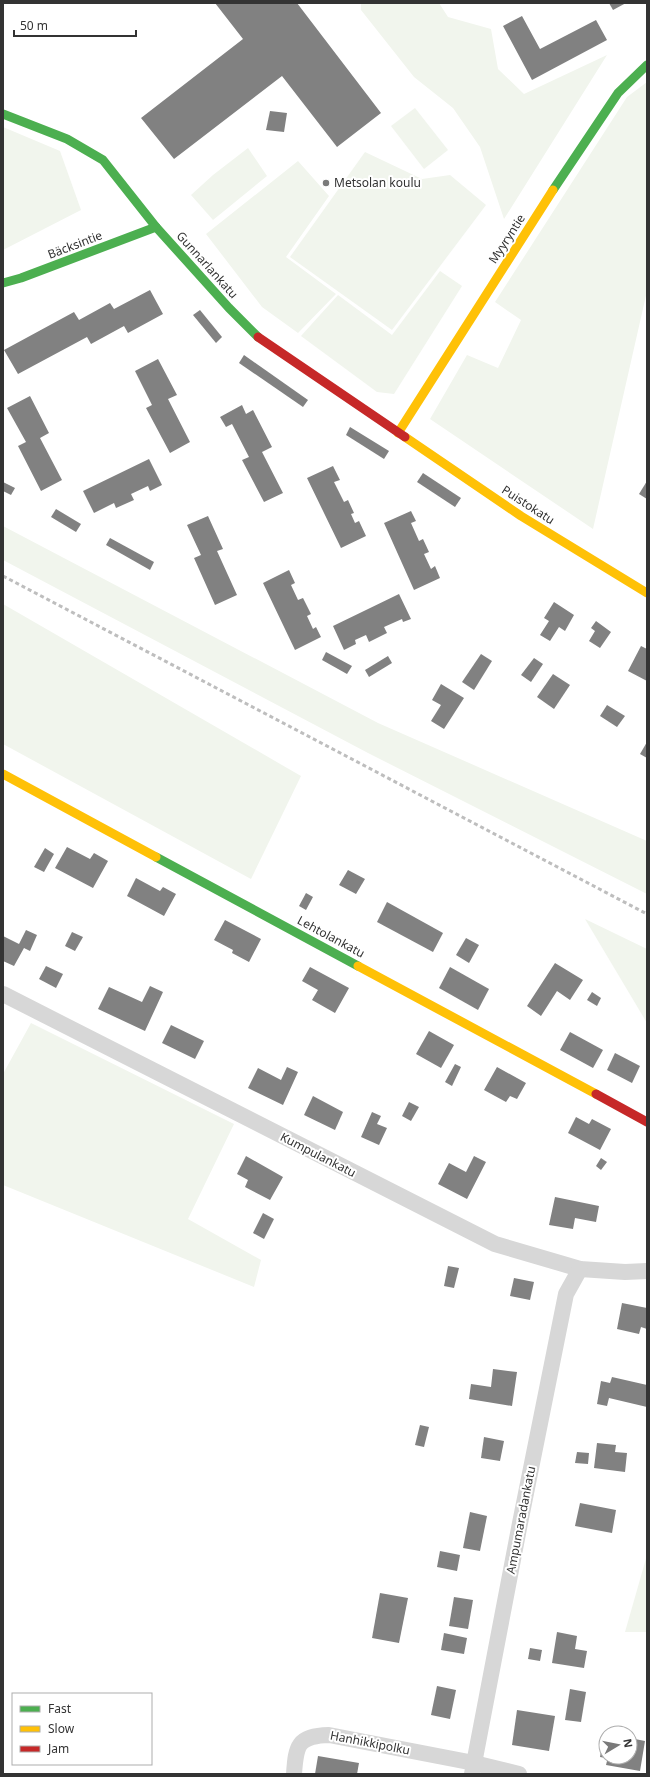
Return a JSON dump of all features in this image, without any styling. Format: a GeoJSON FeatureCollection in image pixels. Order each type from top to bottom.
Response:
{"type":"FeatureCollection","features":[{"type":"Feature","properties":{"kind":"street","name":"Myyryntie"},"geometry":{"type":"LineString","coordinates":[[398,433],[558,182],[613,99],[647,65]]}},
{"type":"Feature","properties":{"kind":"street","name":"Gunnarlankatu"},"geometry":{"type":"LineString","coordinates":[[3,114],[67,139],[103,160],[156,227],[229,308],[258,337],[398,433]]}},
{"type":"Feature","properties":{"kind":"street","name":"Bäcksintie"},"geometry":{"type":"LineString","coordinates":[[3,283],[21,278],[156,227]]}},
{"type":"Feature","properties":{"kind":"street","name":"Puistokatu"},"geometry":{"type":"LineString","coordinates":[[398,433],[521,516],[647,593]]}},
{"type":"Feature","properties":{"kind":"street","name":"Lehtolankatu"},"geometry":{"type":"LineString","coordinates":[[3,774],[647,1122]]}},
{"type":"Feature","properties":{"kind":"street","name":"Kumpulankatu"},"geometry":{"type":"LineString","coordinates":[[3,994],[495,1244],[580,1269],[625,1272],[647,1271]]}},
{"type":"Feature","properties":{"kind":"street","name":"Ampumaradankatu"},"geometry":{"type":"LineString","coordinates":[[473,1769],[566,1294],[580,1269]]}},
{"type":"Feature","properties":{"kind":"street","name":"Hanhikkipolku"},"geometry":{"type":"LineString","coordinates":[[294,1774],[296,1750],[304,1740],[313,1735],[329,1734],[473,1769],[519,1774]]}},
{"type":"Feature","properties":{"kind":"shaded area"},"geometry":{"type":"Polygon","coordinates":[[[361,3],[439,3],[448,17],[491,29],[498,69],[524,94],[607,55],[504,219],[480,147],[453,108],[414,77],[361,10],[361,3]]]}},
{"type":"Feature","properties":{"kind":"shaded area"},"geometry":{"type":"Polygon","coordinates":[[[647,82],[647,291],[593,529],[430,419],[467,355],[498,368],[521,320],[495,302],[627,97],[647,82]]]}},
{"type":"Feature","properties":{"kind":"shaded area"},"geometry":{"type":"Polygon","coordinates":[[[415,108],[448,150],[424,169],[391,126],[415,108]]]}},
{"type":"Feature","properties":{"kind":"shaded area"},"geometry":{"type":"Polygon","coordinates":[[[3,127],[60,151],[81,210],[3,250],[3,127]]]}},
{"type":"Feature","properties":{"kind":"shaded area"},"geometry":{"type":"Polygon","coordinates":[[[248,148],[267,176],[213,220],[191,195],[213,175],[248,148]]]}},
{"type":"Feature","properties":{"kind":"shaded area"},"geometry":{"type":"Polygon","coordinates":[[[365,152],[422,179],[450,175],[486,205],[392,330],[290,257],[365,152]]]}},
{"type":"Feature","properties":{"kind":"shaded area"},"geometry":{"type":"Polygon","coordinates":[[[298,161],[329,196],[286,257],[336,294],[298,333],[262,307],[206,234],[298,161]]]}},
{"type":"Feature","properties":{"kind":"shaded area"},"geometry":{"type":"Polygon","coordinates":[[[440,271],[462,286],[394,394],[377,392],[301,336],[338,295],[392,335],[440,271]]]}},
{"type":"Feature","properties":{"kind":"shaded area"},"geometry":{"type":"Polygon","coordinates":[[[3,526],[378,723],[647,841],[647,894],[368,753],[3,560],[3,526]]]}},
{"type":"Feature","properties":{"kind":"shaded area"},"geometry":{"type":"Polygon","coordinates":[[[3,604],[301,776],[251,879],[3,744],[3,604]]]}},
{"type":"Feature","properties":{"kind":"shaded area"},"geometry":{"type":"Polygon","coordinates":[[[585,919],[647,949],[647,1023],[585,919]]]}},
{"type":"Feature","properties":{"kind":"shaded area"},"geometry":{"type":"Polygon","coordinates":[[[31,1023],[234,1124],[188,1219],[261,1260],[254,1287],[3,1185],[3,1074],[31,1023]]]}},
{"type":"Feature","properties":{"kind":"shaded area"},"geometry":{"type":"Polygon","coordinates":[[[647,1555],[647,1632],[625,1632],[647,1555]]]}},
{"type":"Feature","properties":{"kind":"building"},"geometry":{"type":"Polygon","coordinates":[[[215,3],[297,3],[381,113],[337,147],[282,76],[174,159],[141,118],[243,39],[215,3]]]}},
{"type":"Feature","properties":{"kind":"building"},"geometry":{"type":"Polygon","coordinates":[[[609,3],[626,3],[613,10],[609,3]]]}},
{"type":"Feature","properties":{"kind":"building"},"geometry":{"type":"Polygon","coordinates":[[[522,16],[540,49],[596,20],[607,40],[532,80],[503,26],[522,16]]]}},
{"type":"Feature","properties":{"kind":"building"},"geometry":{"type":"Polygon","coordinates":[[[270,111],[287,113],[284,132],[266,130],[270,111]]]}},
{"type":"Feature","properties":{"kind":"building"},"geometry":{"type":"Polygon","coordinates":[[[150,290],[163,314],[128,333],[124,326],[91,344],[87,337],[18,374],[4,350],[74,312],[79,320],[110,303],[114,309],[150,290]]]}},
{"type":"Feature","properties":{"kind":"building"},"geometry":{"type":"Polygon","coordinates":[[[200,310],[222,337],[216,343],[193,315],[200,310]]]}},
{"type":"Feature","properties":{"kind":"building"},"geometry":{"type":"Polygon","coordinates":[[[244,355],[308,400],[303,407],[239,363],[244,355]]]}},
{"type":"Feature","properties":{"kind":"building"},"geometry":{"type":"Polygon","coordinates":[[[158,359],[177,395],[168,399],[190,442],[170,453],[146,408],[152,405],[135,371],[158,359]]]}},
{"type":"Feature","properties":{"kind":"building"},"geometry":{"type":"Polygon","coordinates":[[[30,396],[49,433],[40,438],[62,480],[41,491],[18,446],[26,442],[7,408],[30,396]]]}},
{"type":"Feature","properties":{"kind":"building"},"geometry":{"type":"Polygon","coordinates":[[[242,405],[246,414],[253,410],[272,447],[262,452],[283,493],[264,502],[242,460],[249,457],[232,424],[226,427],[220,417],[242,405]]]}},
{"type":"Feature","properties":{"kind":"building"},"geometry":{"type":"Polygon","coordinates":[[[350,427],[389,451],[384,459],[346,435],[350,427]]]}},
{"type":"Feature","properties":{"kind":"building"},"geometry":{"type":"Polygon","coordinates":[[[149,459],[162,485],[150,491],[148,486],[131,494],[134,500],[116,508],[114,503],[94,513],[83,491],[149,459]]]}},
{"type":"Feature","properties":{"kind":"building"},"geometry":{"type":"Polygon","coordinates":[[[333,466],[340,480],[334,482],[344,502],[348,500],[354,513],[351,514],[355,523],[359,521],[366,536],[341,548],[307,478],[333,466]]]}},
{"type":"Feature","properties":{"kind":"building"},"geometry":{"type":"Polygon","coordinates":[[[423,473],[461,498],[455,507],[417,482],[423,473]]]}},
{"type":"Feature","properties":{"kind":"building"},"geometry":{"type":"Polygon","coordinates":[[[647,481],[647,499],[639,494],[647,481]]]}},
{"type":"Feature","properties":{"kind":"building"},"geometry":{"type":"Polygon","coordinates":[[[3,482],[15,488],[11,495],[3,491],[3,482]]]}},
{"type":"Feature","properties":{"kind":"building"},"geometry":{"type":"Polygon","coordinates":[[[56,509],[81,524],[76,532],[51,517],[56,509]]]}},
{"type":"Feature","properties":{"kind":"building"},"geometry":{"type":"Polygon","coordinates":[[[411,511],[416,521],[411,523],[419,541],[423,539],[429,552],[424,554],[431,569],[435,566],[440,578],[414,590],[384,523],[411,511]]]}},
{"type":"Feature","properties":{"kind":"building"},"geometry":{"type":"Polygon","coordinates":[[[208,516],[223,549],[217,551],[237,595],[215,605],[194,558],[201,555],[187,525],[208,516]]]}},
{"type":"Feature","properties":{"kind":"building"},"geometry":{"type":"Polygon","coordinates":[[[110,538],[154,562],[150,570],[106,545],[110,538]]]}},
{"type":"Feature","properties":{"kind":"building"},"geometry":{"type":"Polygon","coordinates":[[[289,570],[295,583],[291,585],[298,600],[303,598],[311,614],[307,616],[313,629],[316,627],[321,637],[295,650],[263,583],[289,570]]]}},
{"type":"Feature","properties":{"kind":"building"},"geometry":{"type":"Polygon","coordinates":[[[399,594],[411,619],[403,622],[402,619],[384,627],[387,633],[369,642],[366,635],[355,640],[356,644],[344,650],[333,626],[399,594]]]}},
{"type":"Feature","properties":{"kind":"building"},"geometry":{"type":"Polygon","coordinates":[[[554,602],[574,615],[565,631],[559,627],[550,641],[540,635],[549,621],[544,618],[554,602]]]}},
{"type":"Feature","properties":{"kind":"building"},"geometry":{"type":"Polygon","coordinates":[[[596,621],[611,632],[600,648],[589,641],[595,631],[591,628],[596,621]]]}},
{"type":"Feature","properties":{"kind":"building"},"geometry":{"type":"Polygon","coordinates":[[[641,646],[647,649],[647,681],[628,671],[641,646]]]}},
{"type":"Feature","properties":{"kind":"building"},"geometry":{"type":"Polygon","coordinates":[[[326,652],[352,666],[347,674],[322,660],[326,652]]]}},
{"type":"Feature","properties":{"kind":"building"},"geometry":{"type":"Polygon","coordinates":[[[481,654],[492,661],[474,690],[462,682],[481,654]]]}},
{"type":"Feature","properties":{"kind":"building"},"geometry":{"type":"Polygon","coordinates":[[[388,656],[392,663],[369,677],[365,670],[388,656]]]}},
{"type":"Feature","properties":{"kind":"building"},"geometry":{"type":"Polygon","coordinates":[[[534,658],[543,664],[531,682],[521,675],[534,658]]]}},
{"type":"Feature","properties":{"kind":"building"},"geometry":{"type":"Polygon","coordinates":[[[553,674],[570,685],[554,709],[537,697],[553,674]]]}},
{"type":"Feature","properties":{"kind":"building"},"geometry":{"type":"Polygon","coordinates":[[[441,684],[464,698],[444,729],[431,721],[441,705],[432,700],[441,684]]]}},
{"type":"Feature","properties":{"kind":"building"},"geometry":{"type":"Polygon","coordinates":[[[607,705],[625,716],[617,727],[600,716],[607,705]]]}},
{"type":"Feature","properties":{"kind":"building"},"geometry":{"type":"Polygon","coordinates":[[[647,742],[647,758],[640,754],[647,742]]]}},
{"type":"Feature","properties":{"kind":"building"},"geometry":{"type":"Polygon","coordinates":[[[67,847],[90,859],[94,853],[108,861],[93,888],[55,868],[67,847]]]}},
{"type":"Feature","properties":{"kind":"building"},"geometry":{"type":"Polygon","coordinates":[[[45,848],[54,854],[44,872],[34,867],[45,848]]]}},
{"type":"Feature","properties":{"kind":"building"},"geometry":{"type":"Polygon","coordinates":[[[348,870],[365,879],[356,894],[339,885],[348,870]]]}},
{"type":"Feature","properties":{"kind":"building"},"geometry":{"type":"Polygon","coordinates":[[[136,878],[160,891],[163,887],[176,894],[164,916],[127,896],[136,878]]]}},
{"type":"Feature","properties":{"kind":"building"},"geometry":{"type":"Polygon","coordinates":[[[306,893],[313,897],[306,910],[299,906],[306,893]]]}},
{"type":"Feature","properties":{"kind":"building"},"geometry":{"type":"Polygon","coordinates":[[[387,902],[443,933],[433,952],[377,922],[387,902]]]}},
{"type":"Feature","properties":{"kind":"building"},"geometry":{"type":"Polygon","coordinates":[[[225,920],[261,939],[249,962],[232,953],[233,950],[214,940],[225,920]]]}},
{"type":"Feature","properties":{"kind":"building"},"geometry":{"type":"Polygon","coordinates":[[[26,930],[37,935],[30,951],[24,948],[14,966],[3,961],[3,936],[19,944],[26,930]]]}},
{"type":"Feature","properties":{"kind":"building"},"geometry":{"type":"Polygon","coordinates":[[[72,932],[83,937],[75,951],[65,946],[72,932]]]}},
{"type":"Feature","properties":{"kind":"building"},"geometry":{"type":"Polygon","coordinates":[[[466,938],[479,945],[469,963],[456,955],[466,938]]]}},
{"type":"Feature","properties":{"kind":"building"},"geometry":{"type":"Polygon","coordinates":[[[555,963],[583,980],[570,1000],[557,991],[541,1016],[527,1006],[555,963]]]}},
{"type":"Feature","properties":{"kind":"building"},"geometry":{"type":"Polygon","coordinates":[[[46,966],[63,974],[56,988],[39,979],[46,966]]]}},
{"type":"Feature","properties":{"kind":"building"},"geometry":{"type":"Polygon","coordinates":[[[310,967],[349,988],[335,1013],[312,1000],[318,990],[302,981],[310,967]]]}},
{"type":"Feature","properties":{"kind":"building"},"geometry":{"type":"Polygon","coordinates":[[[450,967],[489,989],[478,1010],[439,988],[450,967]]]}},
{"type":"Feature","properties":{"kind":"building"},"geometry":{"type":"Polygon","coordinates":[[[150,986],[163,992],[145,1031],[98,1009],[109,987],[142,1002],[150,986]]]}},
{"type":"Feature","properties":{"kind":"building"},"geometry":{"type":"Polygon","coordinates":[[[592,992],[601,998],[597,1006],[587,1000],[592,992]]]}},
{"type":"Feature","properties":{"kind":"building"},"geometry":{"type":"Polygon","coordinates":[[[171,1025],[204,1041],[195,1059],[162,1043],[171,1025]]]}},
{"type":"Feature","properties":{"kind":"building"},"geometry":{"type":"Polygon","coordinates":[[[429,1031],[454,1045],[441,1068],[416,1054],[429,1031]]]}},
{"type":"Feature","properties":{"kind":"building"},"geometry":{"type":"Polygon","coordinates":[[[570,1032],[603,1050],[593,1068],[560,1050],[570,1032]]]}},
{"type":"Feature","properties":{"kind":"building"},"geometry":{"type":"Polygon","coordinates":[[[615,1053],[640,1066],[632,1083],[607,1070],[615,1053]]]}},
{"type":"Feature","properties":{"kind":"building"},"geometry":{"type":"Polygon","coordinates":[[[455,1064],[461,1067],[452,1086],[445,1082],[455,1064]]]}},
{"type":"Feature","properties":{"kind":"building"},"geometry":{"type":"Polygon","coordinates":[[[287,1067],[298,1072],[283,1105],[248,1088],[258,1068],[281,1080],[287,1067]]]}},
{"type":"Feature","properties":{"kind":"building"},"geometry":{"type":"Polygon","coordinates":[[[497,1067],[526,1083],[517,1099],[510,1096],[506,1102],[484,1090],[497,1067]]]}},
{"type":"Feature","properties":{"kind":"building"},"geometry":{"type":"Polygon","coordinates":[[[313,1096],[343,1112],[335,1130],[304,1115],[313,1096]]]}},
{"type":"Feature","properties":{"kind":"building"},"geometry":{"type":"Polygon","coordinates":[[[409,1102],[419,1107],[411,1121],[402,1116],[409,1102]]]}},
{"type":"Feature","properties":{"kind":"building"},"geometry":{"type":"Polygon","coordinates":[[[372,1112],[381,1116],[377,1124],[387,1128],[379,1145],[361,1137],[372,1112]]]}},
{"type":"Feature","properties":{"kind":"building"},"geometry":{"type":"Polygon","coordinates":[[[576,1117],[589,1124],[592,1119],[611,1129],[600,1150],[568,1133],[576,1117]]]}},
{"type":"Feature","properties":{"kind":"building"},"geometry":{"type":"Polygon","coordinates":[[[246,1156],[283,1177],[270,1200],[245,1187],[248,1180],[237,1174],[246,1156]]]}},
{"type":"Feature","properties":{"kind":"building"},"geometry":{"type":"Polygon","coordinates":[[[474,1156],[486,1162],[467,1199],[438,1184],[449,1163],[466,1172],[474,1156]]]}},
{"type":"Feature","properties":{"kind":"building"},"geometry":{"type":"Polygon","coordinates":[[[601,1158],[607,1162],[601,1170],[596,1166],[601,1158]]]}},
{"type":"Feature","properties":{"kind":"building"},"geometry":{"type":"Polygon","coordinates":[[[555,1197],[599,1206],[596,1222],[575,1218],[573,1229],[549,1225],[555,1197]]]}},
{"type":"Feature","properties":{"kind":"building"},"geometry":{"type":"Polygon","coordinates":[[[263,1213],[274,1219],[264,1239],[253,1233],[263,1213]]]}},
{"type":"Feature","properties":{"kind":"building"},"geometry":{"type":"Polygon","coordinates":[[[448,1266],[459,1268],[454,1288],[444,1286],[448,1266]]]}},
{"type":"Feature","properties":{"kind":"building"},"geometry":{"type":"Polygon","coordinates":[[[514,1278],[534,1282],[530,1300],[510,1296],[514,1278]]]}},
{"type":"Feature","properties":{"kind":"building"},"geometry":{"type":"Polygon","coordinates":[[[622,1303],[647,1308],[647,1329],[641,1327],[639,1334],[617,1329],[622,1303]]]}},
{"type":"Feature","properties":{"kind":"building"},"geometry":{"type":"Polygon","coordinates":[[[493,1369],[517,1372],[512,1406],[469,1399],[471,1384],[491,1387],[493,1369]]]}},
{"type":"Feature","properties":{"kind":"building"},"geometry":{"type":"Polygon","coordinates":[[[612,1377],[647,1385],[647,1407],[609,1398],[607,1406],[597,1404],[601,1381],[610,1383],[612,1377]]]}},
{"type":"Feature","properties":{"kind":"building"},"geometry":{"type":"Polygon","coordinates":[[[420,1425],[429,1427],[424,1447],[415,1445],[420,1425]]]}},
{"type":"Feature","properties":{"kind":"building"},"geometry":{"type":"Polygon","coordinates":[[[484,1437],[504,1441],[500,1461],[481,1458],[484,1437]]]}},
{"type":"Feature","properties":{"kind":"building"},"geometry":{"type":"Polygon","coordinates":[[[597,1443],[616,1445],[615,1452],[627,1453],[625,1472],[594,1468],[597,1443]]]}},
{"type":"Feature","properties":{"kind":"building"},"geometry":{"type":"Polygon","coordinates":[[[577,1452],[589,1453],[588,1464],[575,1463],[577,1452]]]}},
{"type":"Feature","properties":{"kind":"building"},"geometry":{"type":"Polygon","coordinates":[[[580,1503],[616,1510],[612,1533],[575,1526],[580,1503]]]}},
{"type":"Feature","properties":{"kind":"building"},"geometry":{"type":"Polygon","coordinates":[[[470,1512],[487,1516],[480,1551],[463,1548],[470,1512]]]}},
{"type":"Feature","properties":{"kind":"building"},"geometry":{"type":"Polygon","coordinates":[[[440,1551],[460,1555],[457,1571],[437,1567],[440,1551]]]}},
{"type":"Feature","properties":{"kind":"building"},"geometry":{"type":"Polygon","coordinates":[[[380,1593],[408,1598],[399,1643],[372,1638],[380,1593]]]}},
{"type":"Feature","properties":{"kind":"building"},"geometry":{"type":"Polygon","coordinates":[[[454,1597],[473,1600],[468,1629],[449,1626],[454,1597]]]}},
{"type":"Feature","properties":{"kind":"building"},"geometry":{"type":"Polygon","coordinates":[[[557,1632],[577,1636],[575,1649],[587,1651],[584,1668],[552,1663],[557,1632]]]}},
{"type":"Feature","properties":{"kind":"building"},"geometry":{"type":"Polygon","coordinates":[[[444,1633],[467,1638],[464,1654],[441,1650],[444,1633]]]}},
{"type":"Feature","properties":{"kind":"building"},"geometry":{"type":"Polygon","coordinates":[[[530,1648],[542,1650],[540,1661],[528,1659],[530,1648]]]}},
{"type":"Feature","properties":{"kind":"building"},"geometry":{"type":"Polygon","coordinates":[[[437,1686],[456,1690],[450,1719],[431,1715],[437,1686]]]}},
{"type":"Feature","properties":{"kind":"building"},"geometry":{"type":"Polygon","coordinates":[[[570,1689],[586,1692],[581,1722],[565,1720],[570,1689]]]}},
{"type":"Feature","properties":{"kind":"building"},"geometry":{"type":"Polygon","coordinates":[[[517,1710],[555,1716],[549,1751],[512,1745],[517,1710]]]}},
{"type":"Feature","properties":{"kind":"building"},"geometry":{"type":"Polygon","coordinates":[[[638,1740],[645,1741],[640,1771],[606,1765],[638,1765],[638,1740]]]}},
{"type":"Feature","properties":{"kind":"building"},"geometry":{"type":"Polygon","coordinates":[[[318,1756],[359,1763],[357,1774],[315,1774],[318,1756]]]}},
{"type":"Feature","properties":{"kind":"railway"},"geometry":{"type":"LineString","coordinates":[[3,576],[647,914]]}},
{"type":"Feature","properties":{"kind":"traffic: fast"},"geometry":{"type":"LineString","coordinates":[[553,190],[618,93],[647,65]]}},
{"type":"Feature","properties":{"kind":"traffic: fast"},"geometry":{"type":"LineString","coordinates":[[3,114],[67,139],[103,160],[156,227],[229,308],[258,337]]}},
{"type":"Feature","properties":{"kind":"traffic: fast"},"geometry":{"type":"LineString","coordinates":[[3,283],[21,278],[156,227]]}},
{"type":"Feature","properties":{"kind":"traffic: fast"},"geometry":{"type":"LineString","coordinates":[[156,857],[358,966]]}},
{"type":"Feature","properties":{"kind":"traffic: slow"},"geometry":{"type":"LineString","coordinates":[[398,433],[553,190]]}},
{"type":"Feature","properties":{"kind":"traffic: slow"},"geometry":{"type":"LineString","coordinates":[[405,437],[521,516],[647,593]]}},
{"type":"Feature","properties":{"kind":"traffic: slow"},"geometry":{"type":"LineString","coordinates":[[3,774],[156,857]]}},
{"type":"Feature","properties":{"kind":"traffic: slow"},"geometry":{"type":"LineString","coordinates":[[358,966],[596,1094]]}},
{"type":"Feature","properties":{"kind":"traffic: jam"},"geometry":{"type":"LineString","coordinates":[[258,337],[405,437]]}},
{"type":"Feature","properties":{"kind":"traffic: jam"},"geometry":{"type":"LineString","coordinates":[[596,1094],[647,1122]]}},
{"type":"Feature","properties":{"kind":"place","name":"Metsolan koulu"},"geometry":{"type":"Point","coordinates":[326,183]}}]}
